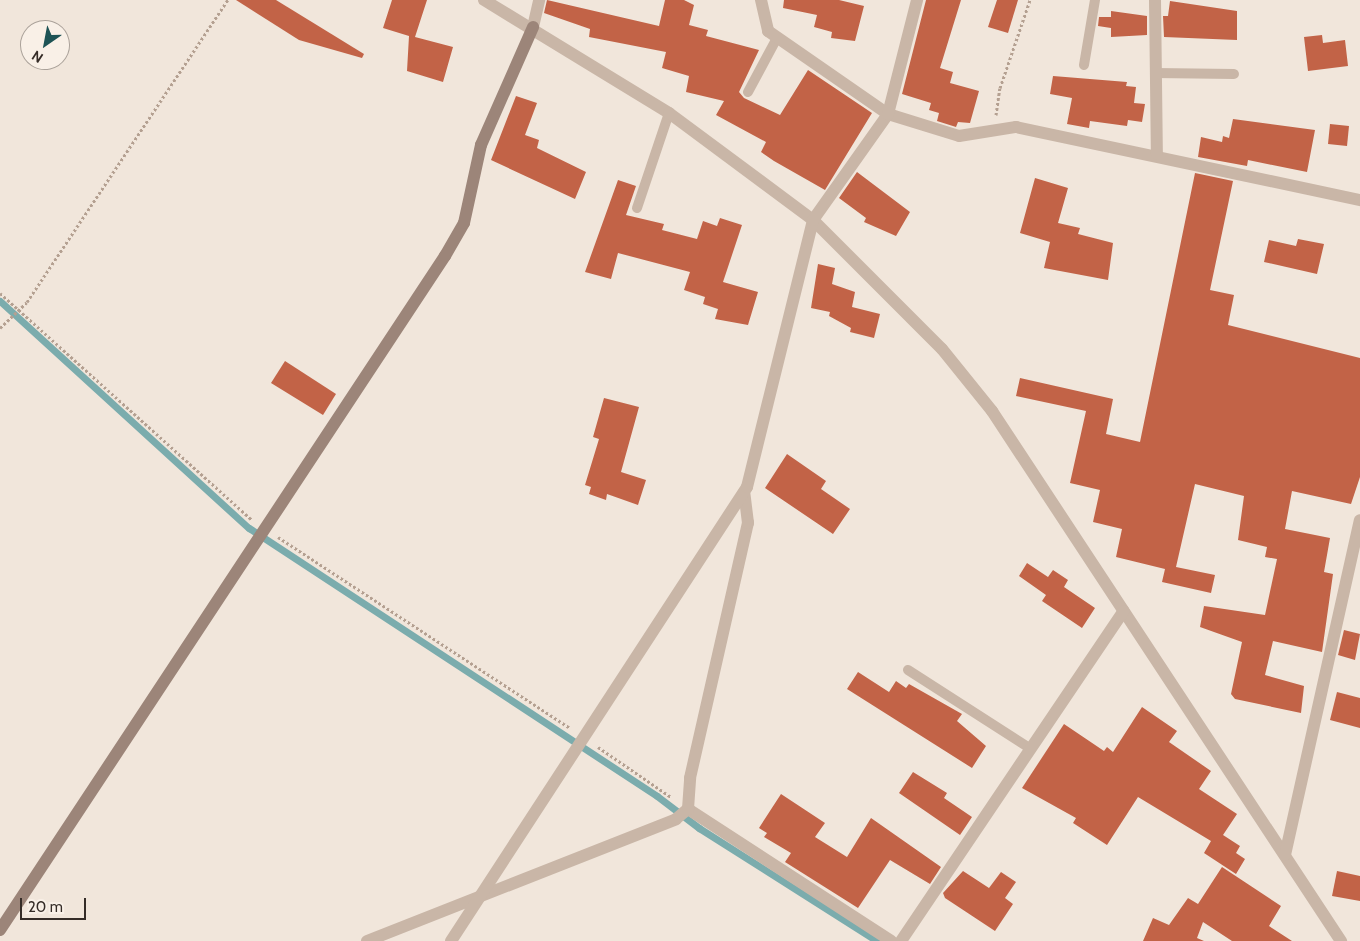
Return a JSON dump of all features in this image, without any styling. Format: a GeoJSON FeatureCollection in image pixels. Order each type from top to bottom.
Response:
{"type":"FeatureCollection","features":[{"type":"Feature","properties":{"kind":"street"},"geometry":{"type":"LineString","coordinates":[[484,0],[533,27],[669,113],[814,220],[966,378],[1124,611],[1341,941]]}},
{"type":"Feature","properties":{"kind":"street"},"geometry":{"type":"LineString","coordinates":[[0,930],[265,529],[464,223],[481,145],[533,27],[539,0]]}},
{"type":"Feature","properties":{"kind":"street"},"geometry":{"type":"LineString","coordinates":[[761,0],[768,31],[888,114],[959,136],[1016,127],[1157,154],[1360,200]]}},
{"type":"Feature","properties":{"kind":"street"},"geometry":{"type":"LineString","coordinates":[[452,941],[744,492],[758,455],[814,220],[888,114],[917,0]]}},
{"type":"Feature","properties":{"kind":"street"},"geometry":{"type":"LineString","coordinates":[[1155,0],[1157,154]]}},
{"type":"Feature","properties":{"kind":"street"},"geometry":{"type":"LineString","coordinates":[[367,941],[676,820],[688,809],[690,778],[748,523],[744,492]]}},
{"type":"Feature","properties":{"kind":"street"},"geometry":{"type":"LineString","coordinates":[[1285,855],[1360,520]]}},
{"type":"Feature","properties":{"kind":"street"},"geometry":{"type":"LineString","coordinates":[[901,941],[1124,611]]}},
{"type":"Feature","properties":{"kind":"street"},"geometry":{"type":"LineString","coordinates":[[688,809],[891,941]]}},
{"type":"Feature","properties":{"kind":"lane"},"geometry":{"type":"LineString","coordinates":[[1084,65],[1094,0]]}},
{"type":"Feature","properties":{"kind":"lane"},"geometry":{"type":"LineString","coordinates":[[748,92],[776,38]]}},
{"type":"Feature","properties":{"kind":"lane"},"geometry":{"type":"LineString","coordinates":[[1155,73],[1234,74]]}},
{"type":"Feature","properties":{"kind":"lane"},"geometry":{"type":"LineString","coordinates":[[637,208],[669,113]]}},
{"type":"Feature","properties":{"kind":"lane"},"geometry":{"type":"LineString","coordinates":[[908,670],[1031,749]]}},
{"type":"Feature","properties":{"kind":"path"},"geometry":{"type":"LineString","coordinates":[[0,328],[18,308],[27,302],[228,0]]}},
{"type":"Feature","properties":{"kind":"path"},"geometry":{"type":"LineString","coordinates":[[998,130],[995,111],[1000,88],[1030,0]]}},
{"type":"Feature","properties":{"kind":"path"},"geometry":{"type":"LineString","coordinates":[[0,293],[265,529],[584,738],[688,809]]}},
{"type":"Feature","properties":{"kind":"building"},"geometry":{"type":"Polygon","coordinates":[[[236,0],[276,0],[364,54],[362,58],[299,40],[236,0]]]}},
{"type":"Feature","properties":{"kind":"building"},"geometry":{"type":"Polygon","coordinates":[[[392,0],[427,0],[415,37],[453,47],[443,82],[407,71],[409,36],[383,28],[392,0]]]}},
{"type":"Feature","properties":{"kind":"building"},"geometry":{"type":"Polygon","coordinates":[[[547,0],[659,26],[665,0],[684,0],[694,5],[689,25],[708,30],[706,36],[759,50],[739,92],[744,98],[780,115],[808,70],[872,113],[825,190],[761,152],[766,142],[716,115],[724,101],[686,92],[689,76],[662,68],[666,52],[589,37],[590,29],[544,13],[547,0]]]}},
{"type":"Feature","properties":{"kind":"building"},"geometry":{"type":"Polygon","coordinates":[[[784,0],[839,0],[864,6],[855,41],[831,38],[832,32],[814,27],[817,15],[783,8],[784,0]]]}},
{"type":"Feature","properties":{"kind":"building"},"geometry":{"type":"Polygon","coordinates":[[[926,0],[961,0],[940,68],[953,72],[950,83],[979,91],[970,123],[958,122],[956,127],[937,121],[939,113],[929,110],[931,103],[902,94],[926,0]]]}},
{"type":"Feature","properties":{"kind":"building"},"geometry":{"type":"Polygon","coordinates":[[[997,0],[1018,0],[1008,33],[988,27],[997,0]]]}},
{"type":"Feature","properties":{"kind":"building"},"geometry":{"type":"Polygon","coordinates":[[[1170,1],[1237,11],[1237,40],[1164,37],[1163,16],[1168,16],[1170,1]]]}},
{"type":"Feature","properties":{"kind":"building"},"geometry":{"type":"Polygon","coordinates":[[[1111,11],[1147,16],[1147,35],[1111,37],[1111,28],[1098,26],[1099,17],[1111,17],[1111,11]]]}},
{"type":"Feature","properties":{"kind":"building"},"geometry":{"type":"Polygon","coordinates":[[[1322,35],[1323,43],[1345,40],[1348,66],[1308,71],[1304,37],[1322,35]]]}},
{"type":"Feature","properties":{"kind":"building"},"geometry":{"type":"Polygon","coordinates":[[[1053,76],[1127,82],[1126,86],[1136,87],[1134,103],[1145,104],[1142,122],[1128,120],[1127,126],[1090,121],[1089,128],[1067,124],[1072,98],[1050,94],[1053,76]]]}},
{"type":"Feature","properties":{"kind":"building"},"geometry":{"type":"Polygon","coordinates":[[[516,96],[537,103],[525,135],[539,140],[537,148],[586,172],[575,199],[491,160],[516,96]]]}},
{"type":"Feature","properties":{"kind":"building"},"geometry":{"type":"Polygon","coordinates":[[[1233,119],[1315,130],[1307,172],[1248,160],[1247,166],[1198,157],[1201,137],[1222,142],[1223,136],[1229,138],[1233,119]]]}},
{"type":"Feature","properties":{"kind":"building"},"geometry":{"type":"Polygon","coordinates":[[[1330,124],[1349,126],[1347,146],[1328,144],[1330,124]]]}},
{"type":"Feature","properties":{"kind":"building"},"geometry":{"type":"Polygon","coordinates":[[[857,172],[910,212],[896,236],[864,222],[866,218],[839,198],[857,172]]]}},
{"type":"Feature","properties":{"kind":"building"},"geometry":{"type":"Polygon","coordinates":[[[1195,173],[1233,181],[1210,290],[1234,295],[1228,325],[1360,358],[1360,477],[1351,504],[1292,491],[1285,529],[1330,538],[1324,572],[1333,574],[1322,652],[1273,641],[1265,675],[1304,686],[1301,713],[1235,699],[1231,694],[1242,642],[1200,627],[1204,606],[1265,615],[1277,559],[1265,557],[1267,547],[1238,540],[1244,496],[1195,484],[1176,567],[1215,575],[1211,593],[1162,582],[1165,569],[1116,557],[1122,529],[1093,522],[1100,490],[1070,483],[1086,411],[1016,396],[1020,378],[1113,399],[1106,434],[1140,442],[1195,173]]]}},
{"type":"Feature","properties":{"kind":"building"},"geometry":{"type":"Polygon","coordinates":[[[1035,178],[1068,188],[1058,223],[1080,228],[1078,234],[1113,243],[1108,280],[1044,268],[1050,242],[1020,233],[1035,178]]]}},
{"type":"Feature","properties":{"kind":"building"},"geometry":{"type":"Polygon","coordinates":[[[618,180],[636,186],[626,215],[664,224],[662,230],[697,239],[703,221],[717,226],[720,218],[742,225],[723,282],[758,292],[748,325],[715,319],[718,309],[703,304],[705,297],[684,290],[690,272],[618,253],[611,279],[585,272],[618,180]]]}},
{"type":"Feature","properties":{"kind":"building"},"geometry":{"type":"Polygon","coordinates":[[[1298,239],[1324,244],[1317,274],[1264,262],[1269,240],[1296,246],[1298,239]]]}},
{"type":"Feature","properties":{"kind":"building"},"geometry":{"type":"Polygon","coordinates":[[[818,264],[835,268],[832,284],[855,292],[852,307],[880,314],[874,338],[850,332],[851,328],[829,316],[830,312],[811,308],[818,264]]]}},
{"type":"Feature","properties":{"kind":"building"},"geometry":{"type":"Polygon","coordinates":[[[285,361],[336,394],[323,415],[271,383],[285,361]]]}},
{"type":"Feature","properties":{"kind":"building"},"geometry":{"type":"Polygon","coordinates":[[[604,398],[639,407],[621,472],[646,480],[638,505],[607,494],[606,500],[589,494],[591,487],[585,485],[599,439],[593,437],[604,398]]]}},
{"type":"Feature","properties":{"kind":"building"},"geometry":{"type":"Polygon","coordinates":[[[787,454],[826,481],[821,489],[850,509],[833,534],[765,488],[787,454]]]}},
{"type":"Feature","properties":{"kind":"building"},"geometry":{"type":"Polygon","coordinates":[[[1027,563],[1048,577],[1053,570],[1068,580],[1064,587],[1095,608],[1082,628],[1042,601],[1046,595],[1019,576],[1027,563]]]}},
{"type":"Feature","properties":{"kind":"building"},"geometry":{"type":"Polygon","coordinates":[[[1344,630],[1360,634],[1355,660],[1338,655],[1344,630]]]}},
{"type":"Feature","properties":{"kind":"building"},"geometry":{"type":"Polygon","coordinates":[[[858,672],[889,692],[896,681],[906,688],[909,684],[962,714],[957,721],[986,746],[972,768],[847,689],[858,672]]]}},
{"type":"Feature","properties":{"kind":"building"},"geometry":{"type":"Polygon","coordinates":[[[1337,692],[1360,698],[1360,728],[1330,720],[1337,692]]]}},
{"type":"Feature","properties":{"kind":"building"},"geometry":{"type":"Polygon","coordinates":[[[1142,707],[1177,731],[1169,742],[1211,771],[1199,789],[1237,814],[1223,835],[1240,846],[1236,853],[1245,859],[1236,874],[1204,853],[1211,841],[1138,797],[1107,845],[1073,823],[1076,818],[1022,788],[1064,724],[1104,751],[1107,747],[1113,752],[1142,707]]]}},
{"type":"Feature","properties":{"kind":"building"},"geometry":{"type":"Polygon","coordinates":[[[913,772],[947,793],[944,798],[972,817],[960,835],[899,793],[913,772]]]}},
{"type":"Feature","properties":{"kind":"building"},"geometry":{"type":"Polygon","coordinates":[[[781,794],[825,823],[815,837],[847,857],[871,818],[941,867],[930,884],[890,860],[858,908],[785,862],[791,853],[764,837],[767,833],[759,828],[781,794]]]}},
{"type":"Feature","properties":{"kind":"building"},"geometry":{"type":"Polygon","coordinates":[[[1222,867],[1281,906],[1269,926],[1292,941],[1232,941],[1203,922],[1197,938],[1204,941],[1143,941],[1153,918],[1169,925],[1188,898],[1198,904],[1222,867]]]}},
{"type":"Feature","properties":{"kind":"building"},"geometry":{"type":"Polygon","coordinates":[[[963,871],[989,888],[1001,872],[1016,882],[1005,898],[1013,904],[995,931],[945,898],[943,893],[963,871]]]}},
{"type":"Feature","properties":{"kind":"building"},"geometry":{"type":"Polygon","coordinates":[[[1337,871],[1360,876],[1360,901],[1332,896],[1337,871]]]}},
{"type":"Feature","properties":{"kind":"waterway"},"geometry":{"type":"LineString","coordinates":[[0,301],[249,528],[657,796],[699,828],[877,941]]}}]}
